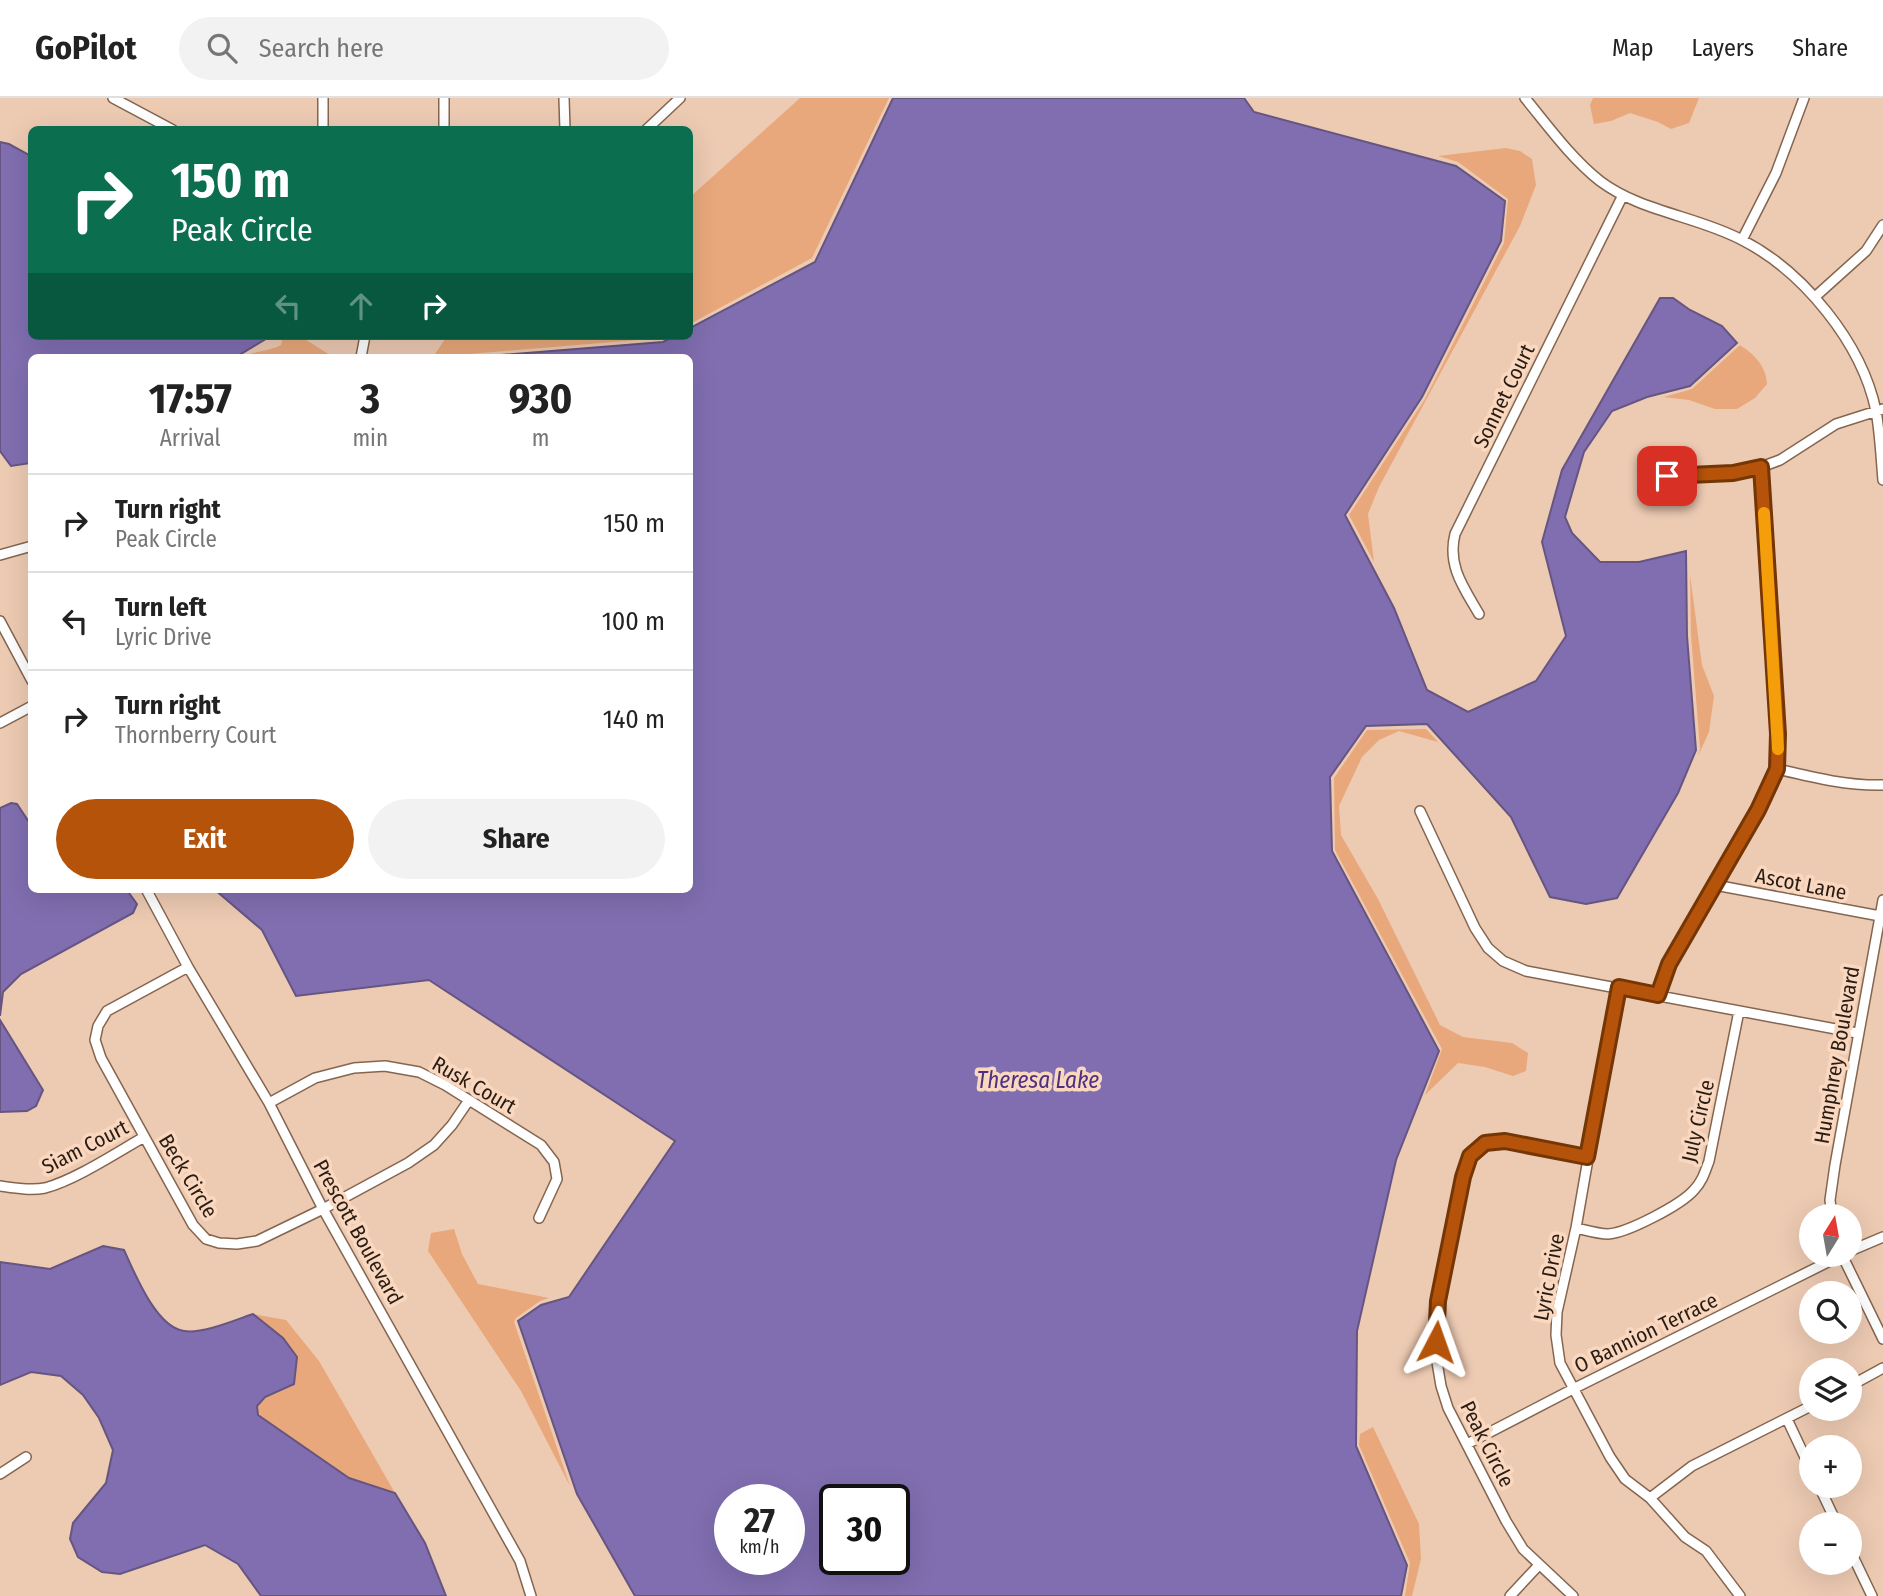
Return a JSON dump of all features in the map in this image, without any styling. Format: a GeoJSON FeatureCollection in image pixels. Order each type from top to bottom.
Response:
{"type":"FeatureCollection","features":[{"type":"Feature","properties":{"kind":"street"},"geometry":{"type":"LineString","coordinates":[[113,98],[166,126]]}},
{"type":"Feature","properties":{"kind":"street"},"geometry":{"type":"LineString","coordinates":[[323,98],[323,126]]}},
{"type":"Feature","properties":{"kind":"street"},"geometry":{"type":"LineString","coordinates":[[444,98],[444,126]]}},
{"type":"Feature","properties":{"kind":"street"},"geometry":{"type":"LineString","coordinates":[[564,98],[565,126]]}},
{"type":"Feature","properties":{"kind":"street"},"geometry":{"type":"LineString","coordinates":[[650,126],[680,98]]}},
{"type":"Feature","properties":{"kind":"street"},"geometry":{"type":"LineString","coordinates":[[1525,98],[1599,180],[1623,195],[1742,240],[1779,265],[1816,296],[1853,353],[1879,410],[1883,480]]}},
{"type":"Feature","properties":{"kind":"street"},"geometry":{"type":"LineString","coordinates":[[1742,240],[1776,173],[1804,98]]}},
{"type":"Feature","properties":{"kind":"street","name":"Sonnet Court"},"geometry":{"type":"LineString","coordinates":[[1479,614],[1455,572],[1452,561],[1455,534],[1623,195]]}},
{"type":"Feature","properties":{"kind":"street"},"geometry":{"type":"LineString","coordinates":[[1816,296],[1866,251],[1883,225]]}},
{"type":"Feature","properties":{"kind":"street"},"geometry":{"type":"LineString","coordinates":[[1667,476],[1733,473],[1761,467],[1780,460],[1836,424],[1879,410]]}},
{"type":"Feature","properties":{"kind":"street"},"geometry":{"type":"LineString","coordinates":[[1658,995],[1669,964],[1758,810],[1777,769],[1778,734],[1761,467]]}},
{"type":"Feature","properties":{"kind":"street"},"geometry":{"type":"LineString","coordinates":[[0,555],[28,547]]}},
{"type":"Feature","properties":{"kind":"street"},"geometry":{"type":"LineString","coordinates":[[0,621],[28,674]]}},
{"type":"Feature","properties":{"kind":"street"},"geometry":{"type":"LineString","coordinates":[[0,723],[28,708]]}},
{"type":"Feature","properties":{"kind":"street"},"geometry":{"type":"LineString","coordinates":[[1777,769],[1867,786],[1883,785]]}},
{"type":"Feature","properties":{"kind":"street"},"geometry":{"type":"LineString","coordinates":[[1420,811],[1475,928],[1488,948],[1503,961],[1527,971],[1857,1033]]}},
{"type":"Feature","properties":{"kind":"street","name":"Ascot Lane"},"geometry":{"type":"LineString","coordinates":[[1715,885],[1880,916]]}},
{"type":"Feature","properties":{"kind":"street","name":"Prescott Boulevard"},"geometry":{"type":"LineString","coordinates":[[148,893],[188,968],[269,1103],[323,1209],[520,1561],[531,1596]]}},
{"type":"Feature","properties":{"kind":"street","name":"Humphrey Boulevard"},"geometry":{"type":"LineString","coordinates":[[1830,1204],[1857,1033],[1883,900]]}},
{"type":"Feature","properties":{"kind":"street","name":"Beck Circle"},"geometry":{"type":"LineString","coordinates":[[188,968],[107,1011],[98,1026],[95,1040],[101,1058],[193,1225],[206,1239],[237,1244],[257,1241],[323,1209],[408,1163],[434,1145],[453,1125],[469,1100]]}},
{"type":"Feature","properties":{"kind":"street","name":"Lyric Drive"},"geometry":{"type":"LineString","coordinates":[[1619,987],[1576,1228],[1557,1312],[1556,1335],[1560,1363],[1610,1457],[1625,1479],[1650,1498],[1685,1537],[1706,1551],[1740,1596]]}},
{"type":"Feature","properties":{"kind":"street","name":"July Circle"},"geometry":{"type":"LineString","coordinates":[[1576,1228],[1608,1234],[1639,1224],[1694,1191],[1702,1180],[1709,1161],[1739,1012]]}},
{"type":"Feature","properties":{"kind":"street","name":"Rusk Court"},"geometry":{"type":"LineString","coordinates":[[269,1103],[314,1078],[354,1068],[385,1066],[419,1072],[541,1145],[554,1162],[557,1179],[539,1218]]}},
{"type":"Feature","properties":{"kind":"street","name":"Siam Court"},"geometry":{"type":"LineString","coordinates":[[0,1186],[19,1189],[43,1188],[66,1180],[145,1137]]}},
{"type":"Feature","properties":{"kind":"street","name":"Peak Circle"},"geometry":{"type":"LineString","coordinates":[[1573,1596],[1523,1549],[1506,1521],[1448,1408],[1436,1356],[1435,1328],[1463,1177],[1470,1156],[1485,1143],[1505,1141],[1587,1157]]}},
{"type":"Feature","properties":{"kind":"street"},"geometry":{"type":"LineString","coordinates":[[1862,1246],[1883,1237]]}},
{"type":"Feature","properties":{"kind":"street","name":"O Bannion Terrace"},"geometry":{"type":"LineString","coordinates":[[1467,1444],[1573,1388],[1818,1267]]}},
{"type":"Feature","properties":{"kind":"street"},"geometry":{"type":"LineString","coordinates":[[1848,1267],[1883,1339]]}},
{"type":"Feature","properties":{"kind":"street"},"geometry":{"type":"LineString","coordinates":[[1862,1379],[1883,1368]]}},
{"type":"Feature","properties":{"kind":"street"},"geometry":{"type":"LineString","coordinates":[[1650,1498],[1692,1466],[1799,1412]]}},
{"type":"Feature","properties":{"kind":"street"},"geometry":{"type":"LineString","coordinates":[[1787,1419],[1799,1444]]}},
{"type":"Feature","properties":{"kind":"street"},"geometry":{"type":"LineString","coordinates":[[0,1474],[26,1457]]}},
{"type":"Feature","properties":{"kind":"street"},"geometry":{"type":"LineString","coordinates":[[1510,1596],[1539,1565]]}},
{"type":"Feature","properties":{"kind":"street"},"geometry":{"type":"LineString","coordinates":[[1862,1575],[1872,1596]]}},
{"type":"Feature","properties":{"kind":"shaded area"},"geometry":{"type":"Polygon","coordinates":[[[800,98],[889,98],[812,258],[693,322],[693,194],[800,98]]]}},
{"type":"Feature","properties":{"kind":"shaded area"},"geometry":{"type":"Polygon","coordinates":[[[1593,98],[1699,98],[1689,123],[1671,129],[1630,113],[1594,124],[1590,105],[1593,98]]]}},
{"type":"Feature","properties":{"kind":"shaded area"},"geometry":{"type":"Polygon","coordinates":[[[1506,148],[1520,151],[1532,159],[1536,185],[1520,226],[1379,487],[1368,514],[1374,562],[1349,515],[1425,399],[1504,243],[1508,199],[1458,162],[1438,156],[1506,148]]]}},
{"type":"Feature","properties":{"kind":"shaded area"},"geometry":{"type":"Polygon","coordinates":[[[282,340],[306,340],[328,354],[251,354],[281,345],[282,340]]]}},
{"type":"Feature","properties":{"kind":"shaded area"},"geometry":{"type":"Polygon","coordinates":[[[444,340],[638,340],[469,354],[435,354],[444,340]]]}},
{"type":"Feature","properties":{"kind":"shaded area"},"geometry":{"type":"Polygon","coordinates":[[[1740,345],[1759,362],[1766,378],[1767,384],[1755,398],[1737,409],[1715,409],[1689,400],[1664,397],[1692,389],[1740,345]]]}},
{"type":"Feature","properties":{"kind":"shaded area"},"geometry":{"type":"Polygon","coordinates":[[[1690,575],[1702,665],[1714,696],[1709,732],[1698,756],[1700,749],[1691,635],[1690,575]]]}},
{"type":"Feature","properties":{"kind":"shaded area"},"geometry":{"type":"Polygon","coordinates":[[[1426,729],[1438,742],[1399,731],[1379,740],[1362,757],[1339,806],[1341,835],[1378,899],[1440,1025],[1463,1037],[1512,1043],[1528,1053],[1526,1071],[1513,1076],[1485,1067],[1458,1063],[1425,1095],[1442,1049],[1335,850],[1334,778],[1367,730],[1426,729]]]}},
{"type":"Feature","properties":{"kind":"shaded area"},"geometry":{"type":"Polygon","coordinates":[[[454,1229],[462,1254],[478,1284],[549,1298],[540,1301],[514,1322],[570,1486],[521,1391],[428,1251],[431,1233],[454,1229]]]}},
{"type":"Feature","properties":{"kind":"shaded area"},"geometry":{"type":"Polygon","coordinates":[[[253,1314],[286,1320],[319,1361],[395,1493],[349,1478],[258,1415],[257,1406],[265,1397],[294,1384],[283,1338],[253,1314]]]}},
{"type":"Feature","properties":{"kind":"shaded area"},"geometry":{"type":"Polygon","coordinates":[[[1373,1427],[1419,1524],[1421,1559],[1412,1596],[1405,1596],[1410,1563],[1359,1445],[1360,1434],[1373,1427]]]}},
{"type":"Feature","properties":{"kind":"water","name":"Theresa Lake"},"geometry":{"type":"Polygon","coordinates":[[[893,98],[1244,98],[1254,112],[1456,166],[1505,201],[1501,241],[1422,397],[1345,515],[1394,608],[1427,690],[1468,712],[1536,681],[1566,636],[1542,542],[1562,470],[1660,298],[1673,298],[1722,326],[1737,343],[1690,386],[1647,397],[1612,411],[1584,452],[1565,517],[1572,533],[1600,562],[1639,562],[1686,551],[1687,636],[1696,750],[1678,793],[1617,898],[1586,904],[1550,897],[1511,817],[1427,724],[1366,726],[1330,777],[1332,851],[1439,1051],[1396,1160],[1357,1331],[1356,1446],[1407,1565],[1401,1596],[635,1596],[577,1494],[518,1321],[541,1305],[569,1297],[675,1141],[429,980],[296,996],[262,930],[219,893],[693,893],[693,354],[514,354],[693,340],[693,326],[815,262],[893,98]]]}},
{"type":"Feature","properties":{"kind":"water"},"geometry":{"type":"Polygon","coordinates":[[[0,142],[28,154],[28,340],[264,340],[241,354],[28,354],[28,463],[11,466],[0,451],[0,142]]]}},
{"type":"Feature","properties":{"kind":"water"},"geometry":{"type":"Polygon","coordinates":[[[11,803],[17,804],[28,820],[28,893],[129,893],[137,904],[133,913],[21,974],[3,992],[0,1016],[0,808],[11,803]]]}},
{"type":"Feature","properties":{"kind":"water"},"geometry":{"type":"Polygon","coordinates":[[[0,1020],[43,1090],[36,1106],[27,1111],[0,1112],[0,1020]]]}},
{"type":"Feature","properties":{"kind":"water"},"geometry":{"type":"Polygon","coordinates":[[[103,1246],[124,1250],[148,1298],[164,1320],[174,1327],[184,1331],[200,1330],[253,1314],[283,1338],[297,1357],[294,1384],[265,1397],[257,1406],[258,1415],[349,1478],[395,1493],[425,1543],[446,1596],[261,1596],[238,1564],[205,1545],[120,1574],[102,1572],[78,1557],[70,1539],[73,1523],[106,1483],[113,1450],[99,1418],[83,1395],[61,1376],[31,1372],[0,1385],[0,1262],[50,1269],[103,1246]]]}},
{"type":"Feature","properties":{"kind":"slow traffic"},"geometry":{"type":"LineString","coordinates":[[1764,513],[1778,749]]}},
{"type":"Feature","properties":{"kind":"route"},"geometry":{"type":"LineString","coordinates":[[1436,1342],[1438,1301],[1463,1177],[1470,1156],[1485,1143],[1505,1141],[1587,1157],[1619,987],[1658,995],[1669,964],[1758,810],[1777,769],[1778,734],[1761,467],[1733,473],[1667,476]]}}]}
